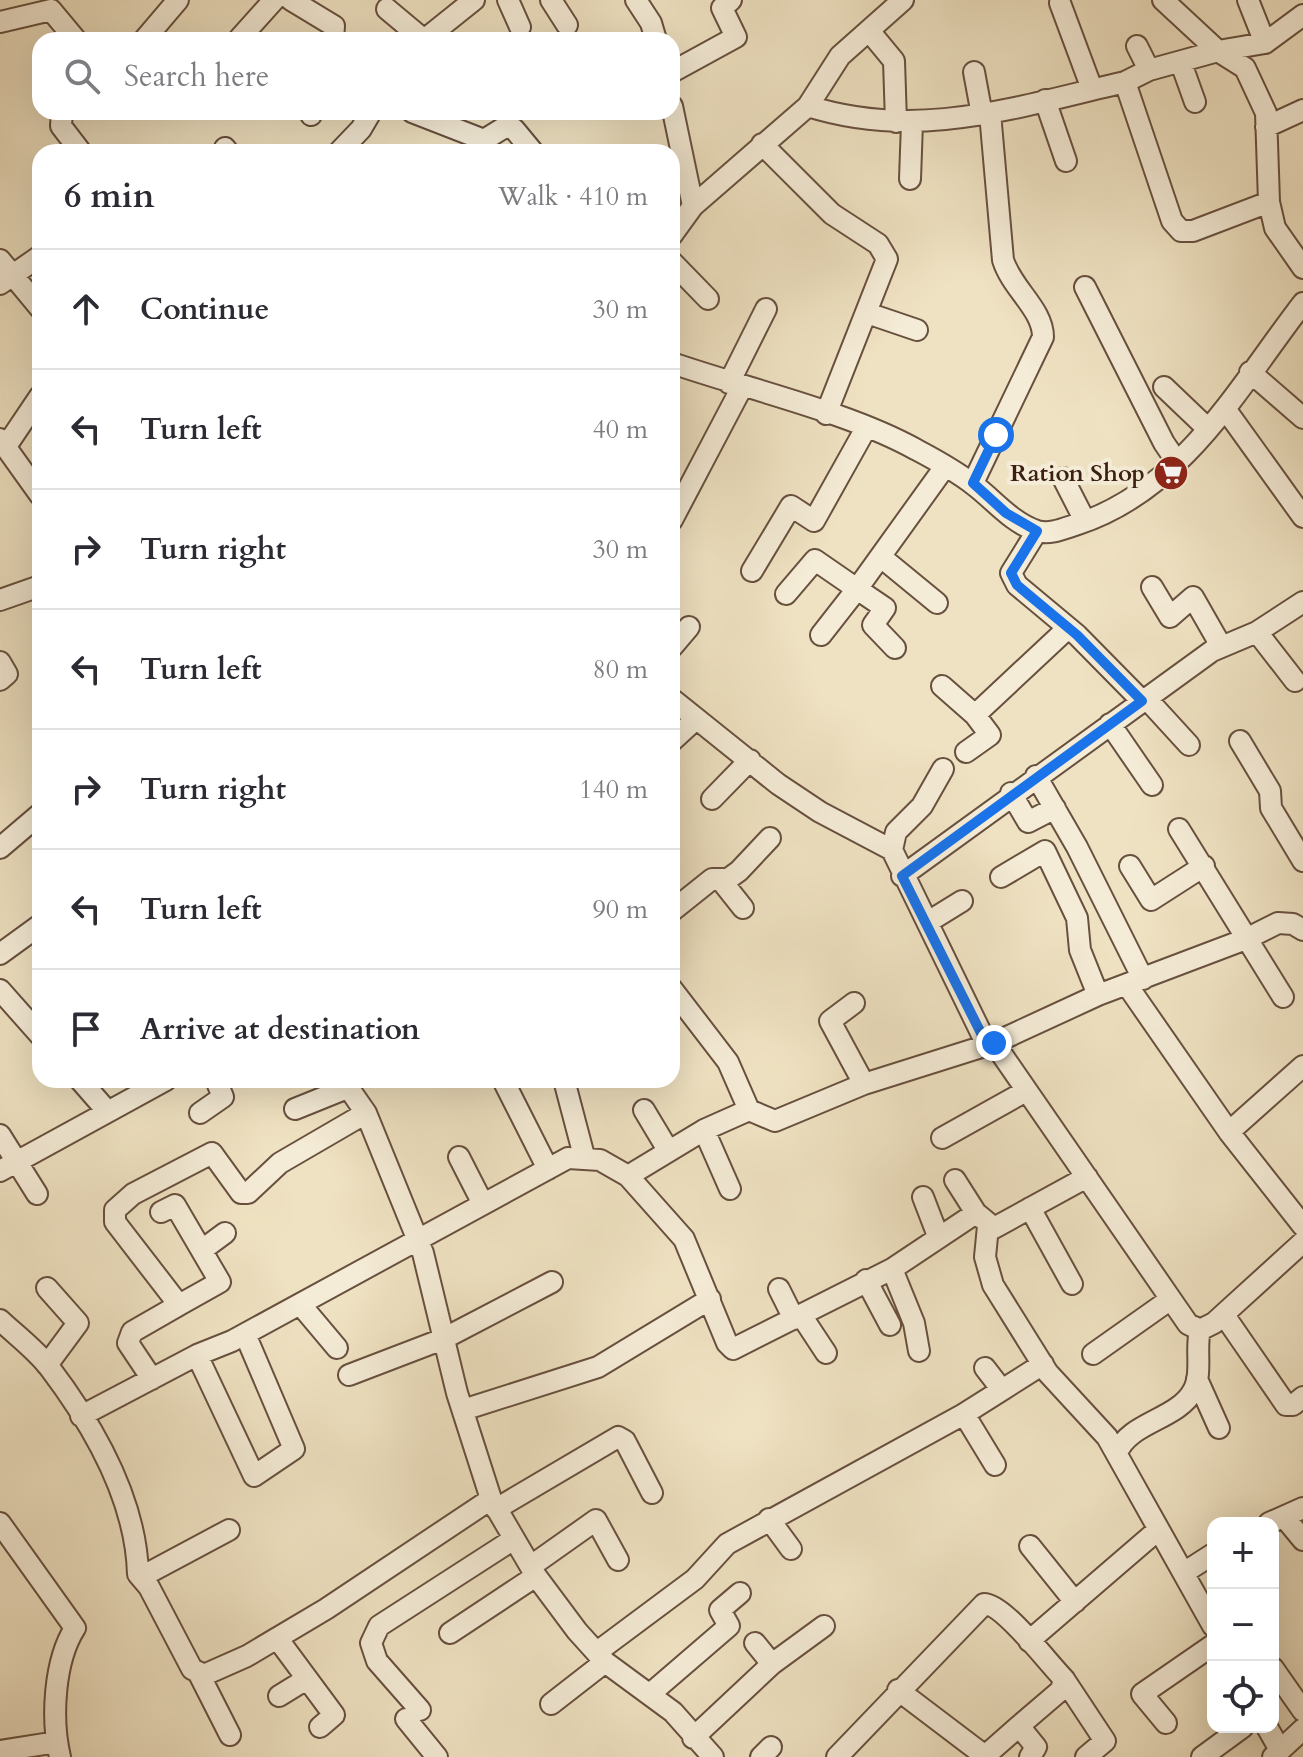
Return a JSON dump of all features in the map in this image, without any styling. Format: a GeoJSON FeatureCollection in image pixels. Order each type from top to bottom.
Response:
{"type":"FeatureCollection","features":[{"type":"Feature","properties":{"kind":"street"},"geometry":{"type":"LineString","coordinates":[[151,32],[178,0]]}},
{"type":"Feature","properties":{"kind":"street"},"geometry":{"type":"LineString","coordinates":[[245,32],[274,0]]}},
{"type":"Feature","properties":{"kind":"street"},"geometry":{"type":"LineString","coordinates":[[508,0],[520,27]]}},
{"type":"Feature","properties":{"kind":"street"},"geometry":{"type":"LineString","coordinates":[[551,0],[567,25]]}},
{"type":"Feature","properties":{"kind":"street"},"geometry":{"type":"LineString","coordinates":[[636,0],[654,32]]}},
{"type":"Feature","properties":{"kind":"street"},"geometry":{"type":"LineString","coordinates":[[680,68],[736,37],[722,8],[731,0]]}},
{"type":"Feature","properties":{"kind":"street"},"geometry":{"type":"LineString","coordinates":[[680,224],[693,206],[808,106],[840,56],[903,0]]}},
{"type":"Feature","properties":{"kind":"street"},"geometry":{"type":"LineString","coordinates":[[1163,0],[1218,51],[1245,68],[1263,104],[1269,202],[1275,228],[1303,268]]}},
{"type":"Feature","properties":{"kind":"street"},"geometry":{"type":"LineString","coordinates":[[1248,0],[1265,43]]}},
{"type":"Feature","properties":{"kind":"street"},"geometry":{"type":"LineString","coordinates":[[432,32],[462,3]]}},
{"type":"Feature","properties":{"kind":"street"},"geometry":{"type":"LineString","coordinates":[[1060,3],[1092,89]]}},
{"type":"Feature","properties":{"kind":"street"},"geometry":{"type":"LineString","coordinates":[[305,4],[334,26],[334,32]]}},
{"type":"Feature","properties":{"kind":"street"},"geometry":{"type":"LineString","coordinates":[[0,22],[49,5],[70,32]]}},
{"type":"Feature","properties":{"kind":"street"},"geometry":{"type":"LineString","coordinates":[[387,9],[414,32]]}},
{"type":"Feature","properties":{"kind":"street"},"geometry":{"type":"LineString","coordinates":[[808,106],[847,119],[904,123],[986,114],[1125,82],[1149,70],[1218,51],[1265,43],[1303,15]]}},
{"type":"Feature","properties":{"kind":"street"},"geometry":{"type":"LineString","coordinates":[[870,32],[894,61],[910,179]]}},
{"type":"Feature","properties":{"kind":"street"},"geometry":{"type":"LineString","coordinates":[[1137,46],[1149,70]]}},
{"type":"Feature","properties":{"kind":"street"},"geometry":{"type":"LineString","coordinates":[[1181,63],[1195,102]]}},
{"type":"Feature","properties":{"kind":"street"},"geometry":{"type":"LineString","coordinates":[[973,483],[1043,337],[1043,322],[1009,278],[1003,260],[986,114],[974,72]]}},
{"type":"Feature","properties":{"kind":"street"},"geometry":{"type":"LineString","coordinates":[[1125,82],[1172,221],[1181,231],[1193,231],[1269,202]]}},
{"type":"Feature","properties":{"kind":"street"},"geometry":{"type":"LineString","coordinates":[[1045,100],[1066,161]]}},
{"type":"Feature","properties":{"kind":"street"},"geometry":{"type":"LineString","coordinates":[[1266,127],[1303,110]]}},
{"type":"Feature","properties":{"kind":"street"},"geometry":{"type":"LineString","coordinates":[[61,120],[61,126],[75,144]]}},
{"type":"Feature","properties":{"kind":"street"},"geometry":{"type":"LineString","coordinates":[[347,144],[366,120]]}},
{"type":"Feature","properties":{"kind":"street"},"geometry":{"type":"LineString","coordinates":[[430,120],[484,144]]}},
{"type":"Feature","properties":{"kind":"street"},"geometry":{"type":"LineString","coordinates":[[675,120],[680,144]]}},
{"type":"Feature","properties":{"kind":"street"},"geometry":{"type":"LineString","coordinates":[[490,144],[505,127],[514,129],[526,144]]}},
{"type":"Feature","properties":{"kind":"street"},"geometry":{"type":"LineString","coordinates":[[680,144],[693,206]]}},
{"type":"Feature","properties":{"kind":"street"},"geometry":{"type":"LineString","coordinates":[[762,144],[832,214],[878,244],[887,259],[826,414]]}},
{"type":"Feature","properties":{"kind":"street"},"geometry":{"type":"LineString","coordinates":[[32,260],[4,273],[32,300]]}},
{"type":"Feature","properties":{"kind":"street"},"geometry":{"type":"LineString","coordinates":[[680,270],[708,299]]}},
{"type":"Feature","properties":{"kind":"street"},"geometry":{"type":"LineString","coordinates":[[1085,287],[1164,443],[1177,462]]}},
{"type":"Feature","properties":{"kind":"street"},"geometry":{"type":"LineString","coordinates":[[680,366],[866,428],[917,449],[973,483],[1006,513],[1037,531],[1051,533],[1085,521],[1158,481],[1226,410],[1250,372],[1303,303]]}},
{"type":"Feature","properties":{"kind":"street"},"geometry":{"type":"LineString","coordinates":[[680,503],[735,385],[766,309]]}},
{"type":"Feature","properties":{"kind":"street"},"geometry":{"type":"LineString","coordinates":[[867,313],[917,330]]}},
{"type":"Feature","properties":{"kind":"street"},"geometry":{"type":"LineString","coordinates":[[1250,372],[1303,418]]}},
{"type":"Feature","properties":{"kind":"street"},"geometry":{"type":"LineString","coordinates":[[1164,387],[1208,429]]}},
{"type":"Feature","properties":{"kind":"street"},"geometry":{"type":"LineString","coordinates":[[32,406],[3,442],[32,484]]}},
{"type":"Feature","properties":{"kind":"street"},"geometry":{"type":"LineString","coordinates":[[1226,410],[1295,486],[1303,517]]}},
{"type":"Feature","properties":{"kind":"street"},"geometry":{"type":"LineString","coordinates":[[752,571],[791,506],[814,521],[866,428]]}},
{"type":"Feature","properties":{"kind":"street"},"geometry":{"type":"LineString","coordinates":[[821,635],[944,468]]}},
{"type":"Feature","properties":{"kind":"street"},"geometry":{"type":"LineString","coordinates":[[1063,478],[1085,521]]}},
{"type":"Feature","properties":{"kind":"street"},"geometry":{"type":"LineString","coordinates":[[1037,531],[1011,573],[1017,585],[1068,628],[1189,745]]}},
{"type":"Feature","properties":{"kind":"street"},"geometry":{"type":"LineString","coordinates":[[881,557],[937,603]]}},
{"type":"Feature","properties":{"kind":"street"},"geometry":{"type":"LineString","coordinates":[[786,594],[815,560],[885,608],[873,625],[895,648]]}},
{"type":"Feature","properties":{"kind":"street"},"geometry":{"type":"LineString","coordinates":[[1152,587],[1170,617],[1193,597],[1221,646]]}},
{"type":"Feature","properties":{"kind":"street"},"geometry":{"type":"LineString","coordinates":[[0,598],[32,588]]}},
{"type":"Feature","properties":{"kind":"street"},"geometry":{"type":"LineString","coordinates":[[902,876],[1011,793],[1221,646],[1257,632],[1303,602]]}},
{"type":"Feature","properties":{"kind":"street"},"geometry":{"type":"LineString","coordinates":[[680,638],[689,627]]}},
{"type":"Feature","properties":{"kind":"street"},"geometry":{"type":"LineString","coordinates":[[975,715],[1068,628]]}},
{"type":"Feature","properties":{"kind":"street"},"geometry":{"type":"LineString","coordinates":[[1257,632],[1295,681]]}},
{"type":"Feature","properties":{"kind":"street"},"geometry":{"type":"LineString","coordinates":[[0,662],[7,674],[0,680]]}},
{"type":"Feature","properties":{"kind":"street"},"geometry":{"type":"LineString","coordinates":[[942,686],[975,715],[990,735],[966,752]]}},
{"type":"Feature","properties":{"kind":"street"},"geometry":{"type":"LineString","coordinates":[[680,706],[820,812],[892,850]]}},
{"type":"Feature","properties":{"kind":"street"},"geometry":{"type":"LineString","coordinates":[[680,734],[696,719]]}},
{"type":"Feature","properties":{"kind":"street"},"geometry":{"type":"LineString","coordinates":[[1110,724],[1152,785]]}},
{"type":"Feature","properties":{"kind":"street"},"geometry":{"type":"LineString","coordinates":[[1240,741],[1270,791],[1271,808],[1303,861]]}},
{"type":"Feature","properties":{"kind":"street"},"geometry":{"type":"LineString","coordinates":[[712,799],[750,760]]}},
{"type":"Feature","properties":{"kind":"street"},"geometry":{"type":"LineString","coordinates":[[943,769],[922,806],[896,832],[892,850],[902,876],[990,1044],[1087,1177],[1168,1301],[1188,1324],[1200,1330]]}},
{"type":"Feature","properties":{"kind":"street"},"geometry":{"type":"LineString","coordinates":[[1036,776],[1055,808],[1135,982],[1229,1132],[1303,1226]]}},
{"type":"Feature","properties":{"kind":"street"},"geometry":{"type":"LineString","coordinates":[[1011,793],[1028,822],[1055,808]]}},
{"type":"Feature","properties":{"kind":"street"},"geometry":{"type":"LineString","coordinates":[[0,848],[32,821]]}},
{"type":"Feature","properties":{"kind":"street"},"geometry":{"type":"LineString","coordinates":[[1179,829],[1283,997]]}},
{"type":"Feature","properties":{"kind":"street"},"geometry":{"type":"LineString","coordinates":[[680,905],[712,879],[739,871],[770,838]]}},
{"type":"Feature","properties":{"kind":"street"},"geometry":{"type":"LineString","coordinates":[[1001,877],[1045,851],[1077,918],[1080,950],[1098,995]]}},
{"type":"Feature","properties":{"kind":"street"},"geometry":{"type":"LineString","coordinates":[[1130,866],[1151,900],[1204,866]]}},
{"type":"Feature","properties":{"kind":"street"},"geometry":{"type":"LineString","coordinates":[[720,879],[743,908]]}},
{"type":"Feature","properties":{"kind":"street"},"geometry":{"type":"LineString","coordinates":[[928,922],[962,901]]}},
{"type":"Feature","properties":{"kind":"street"},"geometry":{"type":"LineString","coordinates":[[680,999],[728,1062],[749,1110],[775,1121],[864,1084],[990,1044],[1098,995],[1246,939],[1278,923],[1293,924],[1303,930]]}},
{"type":"Feature","properties":{"kind":"street"},"geometry":{"type":"LineString","coordinates":[[0,954],[32,931]]}},
{"type":"Feature","properties":{"kind":"street"},"geometry":{"type":"LineString","coordinates":[[0,990],[32,1026]]}},
{"type":"Feature","properties":{"kind":"street"},"geometry":{"type":"LineString","coordinates":[[854,1003],[830,1021],[864,1084]]}},
{"type":"Feature","properties":{"kind":"street"},"geometry":{"type":"LineString","coordinates":[[1229,1132],[1303,1066]]}},
{"type":"Feature","properties":{"kind":"street"},"geometry":{"type":"LineString","coordinates":[[87,1088],[108,1112]]}},
{"type":"Feature","properties":{"kind":"street"},"geometry":{"type":"LineString","coordinates":[[9,1167],[152,1088]]}},
{"type":"Feature","properties":{"kind":"street"},"geometry":{"type":"LineString","coordinates":[[200,1113],[223,1097],[219,1088]]}},
{"type":"Feature","properties":{"kind":"street"},"geometry":{"type":"LineString","coordinates":[[295,1109],[335,1088]]}},
{"type":"Feature","properties":{"kind":"street"},"geometry":{"type":"LineString","coordinates":[[348,1088],[366,1113],[418,1239],[463,1410],[494,1504],[533,1571],[601,1657],[673,1712],[713,1757]]}},
{"type":"Feature","properties":{"kind":"street"},"geometry":{"type":"LineString","coordinates":[[507,1088],[548,1169]]}},
{"type":"Feature","properties":{"kind":"street"},"geometry":{"type":"LineString","coordinates":[[566,1088],[584,1156]]}},
{"type":"Feature","properties":{"kind":"street"},"geometry":{"type":"LineString","coordinates":[[942,1138],[1026,1091]]}},
{"type":"Feature","properties":{"kind":"street"},"geometry":{"type":"LineString","coordinates":[[644,1110],[668,1150]]}},
{"type":"Feature","properties":{"kind":"street"},"geometry":{"type":"LineString","coordinates":[[628,1176],[704,1130],[749,1110]]}},
{"type":"Feature","properties":{"kind":"street"},"geometry":{"type":"LineString","coordinates":[[179,1305],[115,1222],[115,1210],[123,1202],[212,1153],[241,1193],[248,1193],[280,1163],[366,1113]]}},
{"type":"Feature","properties":{"kind":"street"},"geometry":{"type":"LineString","coordinates":[[704,1130],[730,1189]]}},
{"type":"Feature","properties":{"kind":"street"},"geometry":{"type":"LineString","coordinates":[[0,1135],[9,1167],[37,1194]]}},
{"type":"Feature","properties":{"kind":"street"},"geometry":{"type":"LineString","coordinates":[[81,1416],[197,1355],[245,1334],[568,1158],[584,1156],[600,1160],[628,1176],[684,1239],[727,1343],[733,1349],[892,1269],[938,1236],[982,1219]]}},
{"type":"Feature","properties":{"kind":"street"},"geometry":{"type":"LineString","coordinates":[[459,1157],[483,1204]]}},
{"type":"Feature","properties":{"kind":"street"},"geometry":{"type":"LineString","coordinates":[[955,1180],[982,1219],[994,1228],[1087,1177]]}},
{"type":"Feature","properties":{"kind":"street"},"geometry":{"type":"LineString","coordinates":[[923,1197],[938,1236]]}},
{"type":"Feature","properties":{"kind":"street"},"geometry":{"type":"LineString","coordinates":[[152,1379],[128,1343],[132,1332],[220,1282],[175,1205],[161,1212]]}},
{"type":"Feature","properties":{"kind":"street"},"geometry":{"type":"LineString","coordinates":[[1030,1208],[1072,1284]]}},
{"type":"Feature","properties":{"kind":"street"},"geometry":{"type":"LineString","coordinates":[[982,1219],[988,1270],[1043,1364],[1077,1407],[1107,1437],[1207,1614]]}},
{"type":"Feature","properties":{"kind":"street"},"geometry":{"type":"LineString","coordinates":[[202,1250],[225,1233]]}},
{"type":"Feature","properties":{"kind":"street"},"geometry":{"type":"LineString","coordinates":[[1117,1453],[1128,1437],[1179,1406],[1192,1393],[1197,1379],[1196,1345],[1200,1330],[1224,1315],[1301,1248]]}},
{"type":"Feature","properties":{"kind":"street"},"geometry":{"type":"LineString","coordinates":[[892,1269],[914,1323],[919,1351]]}},
{"type":"Feature","properties":{"kind":"street"},"geometry":{"type":"LineString","coordinates":[[866,1280],[890,1325]]}},
{"type":"Feature","properties":{"kind":"street"},"geometry":{"type":"LineString","coordinates":[[349,1375],[443,1339],[552,1282]]}},
{"type":"Feature","properties":{"kind":"street"},"geometry":{"type":"LineString","coordinates":[[47,1288],[78,1323],[47,1365]]}},
{"type":"Feature","properties":{"kind":"street"},"geometry":{"type":"LineString","coordinates":[[779,1289],[826,1353]]}},
{"type":"Feature","properties":{"kind":"street"},"geometry":{"type":"LineString","coordinates":[[463,1410],[598,1367],[710,1299]]}},
{"type":"Feature","properties":{"kind":"street"},"geometry":{"type":"LineString","coordinates":[[1093,1354],[1168,1301]]}},
{"type":"Feature","properties":{"kind":"street"},"geometry":{"type":"LineString","coordinates":[[300,1304],[337,1348]]}},
{"type":"Feature","properties":{"kind":"street"},"geometry":{"type":"LineString","coordinates":[[1224,1315],[1286,1405],[1293,1405],[1303,1397]]}},
{"type":"Feature","properties":{"kind":"street"},"geometry":{"type":"LineString","coordinates":[[0,1320],[47,1365],[105,1456],[137,1543],[141,1577],[166,1616],[181,1651],[198,1672],[230,1735]]}},
{"type":"Feature","properties":{"kind":"street"},"geometry":{"type":"LineString","coordinates":[[197,1355],[254,1476],[294,1449],[245,1334]]}},
{"type":"Feature","properties":{"kind":"street"},"geometry":{"type":"LineString","coordinates":[[551,1704],[601,1657],[695,1579],[727,1544],[964,1414],[1043,1364]]}},
{"type":"Feature","properties":{"kind":"street"},"geometry":{"type":"LineString","coordinates":[[985,1368],[1002,1390]]}},
{"type":"Feature","properties":{"kind":"street"},"geometry":{"type":"LineString","coordinates":[[1197,1379],[1219,1428]]}},
{"type":"Feature","properties":{"kind":"street"},"geometry":{"type":"LineString","coordinates":[[964,1414],[995,1465]]}},
{"type":"Feature","properties":{"kind":"street"},"geometry":{"type":"LineString","coordinates":[[198,1672],[212,1674],[277,1638],[494,1504],[618,1437],[625,1441],[652,1493]]}},
{"type":"Feature","properties":{"kind":"street"},"geometry":{"type":"LineString","coordinates":[[1279,1519],[1303,1508]]}},
{"type":"Feature","properties":{"kind":"street"},"geometry":{"type":"LineString","coordinates":[[769,1519],[791,1549]]}},
{"type":"Feature","properties":{"kind":"street"},"geometry":{"type":"LineString","coordinates":[[450,1633],[596,1520],[618,1560]]}},
{"type":"Feature","properties":{"kind":"street"},"geometry":{"type":"LineString","coordinates":[[1279,1522],[1303,1540]]}},
{"type":"Feature","properties":{"kind":"street"},"geometry":{"type":"LineString","coordinates":[[141,1577],[229,1530]]}},
{"type":"Feature","properties":{"kind":"street"},"geometry":{"type":"LineString","coordinates":[[1029,1641],[1158,1530]]}},
{"type":"Feature","properties":{"kind":"street"},"geometry":{"type":"LineString","coordinates":[[0,1751],[58,1750],[57,1700],[65,1644],[75,1628],[4,1537]]}},
{"type":"Feature","properties":{"kind":"street"},"geometry":{"type":"LineString","coordinates":[[437,1757],[377,1661],[371,1643],[379,1626],[514,1539]]}},
{"type":"Feature","properties":{"kind":"street"},"geometry":{"type":"LineString","coordinates":[[1030,1546],[1075,1602]]}},
{"type":"Feature","properties":{"kind":"street"},"geometry":{"type":"LineString","coordinates":[[1185,1572],[1207,1558]]}},
{"type":"Feature","properties":{"kind":"street"},"geometry":{"type":"LineString","coordinates":[[650,1694],[729,1626],[720,1610],[740,1593]]}},
{"type":"Feature","properties":{"kind":"street"},"geometry":{"type":"LineString","coordinates":[[837,1757],[898,1690],[956,1637],[984,1604],[991,1604],[1064,1679],[1105,1741],[1086,1757]]}},
{"type":"Feature","properties":{"kind":"street"},"geometry":{"type":"LineString","coordinates":[[693,1738],[772,1664],[824,1626]]}},
{"type":"Feature","properties":{"kind":"street"},"geometry":{"type":"LineString","coordinates":[[277,1638],[305,1680],[334,1715],[320,1727]]}},
{"type":"Feature","properties":{"kind":"street"},"geometry":{"type":"LineString","coordinates":[[755,1643],[772,1664]]}},
{"type":"Feature","properties":{"kind":"street"},"geometry":{"type":"LineString","coordinates":[[1166,1723],[1142,1694],[1207,1649]]}},
{"type":"Feature","properties":{"kind":"street"},"geometry":{"type":"LineString","coordinates":[[1279,1677],[1303,1711]]}},
{"type":"Feature","properties":{"kind":"street"},"geometry":{"type":"LineString","coordinates":[[898,1690],[985,1756],[1061,1690],[1064,1679]]}},
{"type":"Feature","properties":{"kind":"street"},"geometry":{"type":"LineString","coordinates":[[279,1696],[305,1680]]}},
{"type":"Feature","properties":{"kind":"street"},"geometry":{"type":"LineString","coordinates":[[1019,1726],[1036,1747],[1030,1757]]}},
{"type":"Feature","properties":{"kind":"street"},"geometry":{"type":"LineString","coordinates":[[1269,1733],[1277,1753],[1303,1729]]}},
{"type":"Feature","properties":{"kind":"street"},"geometry":{"type":"LineString","coordinates":[[1202,1757],[1235,1733]]}},
{"type":"Feature","properties":{"kind":"place","name":"Ration Shop"},"geometry":{"type":"Point","coordinates":[1171,473]}},
{"type":"Feature","properties":{"kind":"route"},"geometry":{"type":"LineString","coordinates":[[994,1043],[987,1045],[928,922],[902,876],[1011,793],[1142,701],[1077,635],[1017,585],[1011,573],[1037,531],[1006,513],[973,483],[996,435]]}}]}
